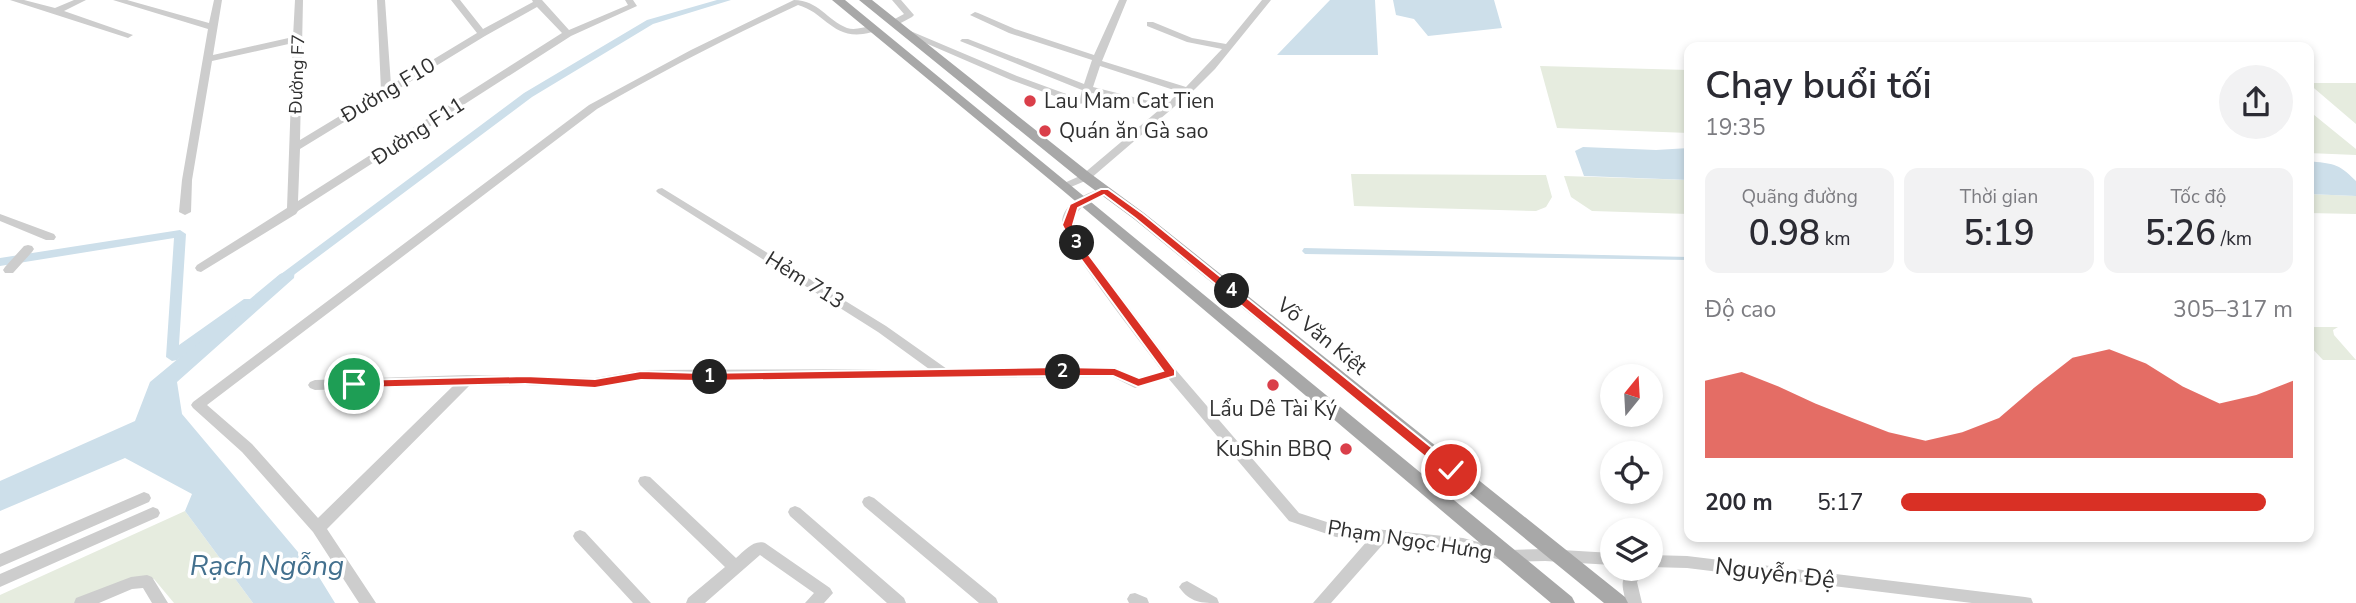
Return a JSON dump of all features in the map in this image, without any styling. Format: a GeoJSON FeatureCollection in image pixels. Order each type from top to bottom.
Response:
{"type":"FeatureCollection","features":[{"type":"Feature","properties":{"kind":"main road"},"geometry":{"type":"LineString","coordinates":[[838,0],[1066,186],[1565,603]]}},
{"type":"Feature","properties":{"kind":"main road","name":"Võ Văn Kiệt"},"geometry":{"type":"LineString","coordinates":[[865,0],[1086,177],[1139,216],[1618,603]]}},
{"type":"Feature","properties":{"kind":"street"},"geometry":{"type":"LineString","coordinates":[[14,0],[128,35]]}},
{"type":"Feature","properties":{"kind":"street"},"geometry":{"type":"LineString","coordinates":[[56,11],[82,0]]}},
{"type":"Feature","properties":{"kind":"street"},"geometry":{"type":"LineString","coordinates":[[117,0],[213,27]]}},
{"type":"Feature","properties":{"kind":"street"},"geometry":{"type":"LineString","coordinates":[[185,212],[187,180],[218,0]]}},
{"type":"Feature","properties":{"kind":"street","name":"Đường F7"},"geometry":{"type":"LineString","coordinates":[[295,148],[299,0]]}},
{"type":"Feature","properties":{"kind":"street"},"geometry":{"type":"LineString","coordinates":[[381,0],[386,91]]}},
{"type":"Feature","properties":{"kind":"street"},"geometry":{"type":"LineString","coordinates":[[455,0],[482,34]]}},
{"type":"Feature","properties":{"kind":"street","name":"Đường F11"},"geometry":{"type":"LineString","coordinates":[[201,268],[568,34],[633,6],[629,0]]}},
{"type":"Feature","properties":{"kind":"street"},"geometry":{"type":"LineString","coordinates":[[896,0],[909,15],[899,27],[1073,101],[1084,101],[1097,60],[1123,0]]}},
{"type":"Feature","properties":{"kind":"street"},"geometry":{"type":"LineString","coordinates":[[1066,186],[1086,177],[1186,91],[1228,47],[1267,0]]}},
{"type":"Feature","properties":{"kind":"street"},"geometry":{"type":"LineString","coordinates":[[537,1],[568,34]]}},
{"type":"Feature","properties":{"kind":"street","name":"Đường F10"},"geometry":{"type":"LineString","coordinates":[[295,148],[537,1]]}},
{"type":"Feature","properties":{"kind":"street"},"geometry":{"type":"LineString","coordinates":[[368,603],[318,528],[247,448],[198,407],[199,403],[593,107],[629,85],[705,45],[797,2],[806,4],[840,28],[851,32],[874,29]]}},
{"type":"Feature","properties":{"kind":"street"},"geometry":{"type":"LineString","coordinates":[[975,15],[1012,31],[1186,91]]}},
{"type":"Feature","properties":{"kind":"street"},"geometry":{"type":"LineString","coordinates":[[1150,24],[1190,40],[1228,47]]}},
{"type":"Feature","properties":{"kind":"street"},"geometry":{"type":"LineString","coordinates":[[209,59],[298,39]]}},
{"type":"Feature","properties":{"kind":"street"},"geometry":{"type":"LineString","coordinates":[[965,41],[1088,89],[1165,108]]}},
{"type":"Feature","properties":{"kind":"street"},"geometry":{"type":"LineString","coordinates":[[292,212],[295,148]]}},
{"type":"Feature","properties":{"kind":"street","name":"Hẻm 713"},"geometry":{"type":"LineString","coordinates":[[662,191],[882,329],[944,374]]}},
{"type":"Feature","properties":{"kind":"street"},"geometry":{"type":"LineString","coordinates":[[1081,201],[1104,191]]}},
{"type":"Feature","properties":{"kind":"street","name":"Phạm Ngọc Hưng"},"geometry":{"type":"LineString","coordinates":[[1081,201],[1070,213],[1068,225],[1081,251],[1171,373],[1294,517],[1336,531],[1463,544],[1508,556],[1561,556]]}},
{"type":"Feature","properties":{"kind":"street"},"geometry":{"type":"LineString","coordinates":[[0,218],[50,237]]}},
{"type":"Feature","properties":{"kind":"street"},"geometry":{"type":"LineString","coordinates":[[9,270],[28,249]]}},
{"type":"Feature","properties":{"kind":"street"},"geometry":{"type":"LineString","coordinates":[[314,385],[467,380],[595,383],[628,377],[1115,372],[1135,383],[1171,373]]}},
{"type":"Feature","properties":{"kind":"street"},"geometry":{"type":"LineString","coordinates":[[318,528],[467,380]]}},
{"type":"Feature","properties":{"kind":"street"},"geometry":{"type":"LineString","coordinates":[[645,481],[735,567]]}},
{"type":"Feature","properties":{"kind":"street"},"geometry":{"type":"LineString","coordinates":[[0,561],[144,498]]}},
{"type":"Feature","properties":{"kind":"street"},"geometry":{"type":"LineString","coordinates":[[869,502],[990,603]]}},
{"type":"Feature","properties":{"kind":"street"},"geometry":{"type":"LineString","coordinates":[[795,512],[898,603]]}},
{"type":"Feature","properties":{"kind":"street"},"geometry":{"type":"LineString","coordinates":[[0,581],[153,513]]}},
{"type":"Feature","properties":{"kind":"street"},"geometry":{"type":"LineString","coordinates":[[580,536],[643,603]]}},
{"type":"Feature","properties":{"kind":"street"},"geometry":{"type":"LineString","coordinates":[[1321,603],[1382,536]]}},
{"type":"Feature","properties":{"kind":"street"},"geometry":{"type":"LineString","coordinates":[[694,603],[760,547],[825,593],[813,603]]}},
{"type":"Feature","properties":{"kind":"street"},"geometry":{"type":"LineString","coordinates":[[1561,556],[1600,558]]}},
{"type":"Feature","properties":{"kind":"street","name":"Nguyễn Đệ"},"geometry":{"type":"LineString","coordinates":[[1663,561],[2025,603]]}},
{"type":"Feature","properties":{"kind":"street"},"geometry":{"type":"LineString","coordinates":[[1663,565],[1687,562]]}},
{"type":"Feature","properties":{"kind":"street"},"geometry":{"type":"LineString","coordinates":[[82,603],[131,583],[147,581],[160,603]]}},
{"type":"Feature","properties":{"kind":"street"},"geometry":{"type":"LineString","coordinates":[[1629,581],[1634,603]]}},
{"type":"Feature","properties":{"kind":"street"},"geometry":{"type":"LineString","coordinates":[[1187,587],[1211,603]]}},
{"type":"Feature","properties":{"kind":"shaded area"},"geometry":{"type":"Polygon","coordinates":[[[1540,66],[1684,70],[1684,133],[1557,128],[1540,66]]]}},
{"type":"Feature","properties":{"kind":"shaded area"},"geometry":{"type":"Polygon","coordinates":[[[2314,83],[2356,83],[2356,124],[2314,88],[2314,83]]]}},
{"type":"Feature","properties":{"kind":"shaded area"},"geometry":{"type":"Polygon","coordinates":[[[2314,115],[2356,149],[2356,155],[2314,153],[2314,115]]]}},
{"type":"Feature","properties":{"kind":"shaded area"},"geometry":{"type":"Polygon","coordinates":[[[1351,174],[1546,175],[1552,197],[1546,207],[1536,211],[1354,206],[1351,174]]]}},
{"type":"Feature","properties":{"kind":"shaded area"},"geometry":{"type":"Polygon","coordinates":[[[1564,176],[1684,180],[1684,214],[1592,211],[1571,197],[1564,176]]]}},
{"type":"Feature","properties":{"kind":"shaded area"},"geometry":{"type":"Polygon","coordinates":[[[2314,194],[2356,196],[2356,214],[2314,213],[2314,194]]]}},
{"type":"Feature","properties":{"kind":"shaded area"},"geometry":{"type":"Polygon","coordinates":[[[2314,327],[2338,327],[2333,330],[2334,335],[2356,360],[2323,360],[2314,350],[2314,327]]]}},
{"type":"Feature","properties":{"kind":"shaded area"},"geometry":{"type":"Polygon","coordinates":[[[185,511],[253,603],[174,603],[154,579],[139,578],[74,603],[0,603],[0,595],[185,511]]]}},
{"type":"Feature","properties":{"kind":"water"},"geometry":{"type":"Polygon","coordinates":[[[1330,0],[1375,0],[1378,55],[1277,55],[1330,0]]]}},
{"type":"Feature","properties":{"kind":"water"},"geometry":{"type":"Polygon","coordinates":[[[1393,0],[1494,0],[1502,28],[1428,36],[1414,19],[1396,15],[1393,0]]]}},
{"type":"Feature","properties":{"kind":"water"},"geometry":{"type":"Polygon","coordinates":[[[1583,147],[1684,148],[1684,180],[1584,176],[1575,151],[1583,147]]]}},
{"type":"Feature","properties":{"kind":"water"},"geometry":{"type":"Polygon","coordinates":[[[2314,162],[2344,170],[2356,181],[2356,196],[2314,194],[2314,162]]]}},
{"type":"Feature","properties":{"kind":"water"},"geometry":{"type":"Polygon","coordinates":[[[1304,248],[1684,257],[1684,260],[1305,254],[1302,251],[1304,248]]]}},
{"type":"Feature","properties":{"kind":"water","name":"Rạch Ngỗng"},"geometry":{"type":"Polygon","coordinates":[[[295,268],[294,278],[177,382],[182,414],[319,577],[335,603],[253,603],[185,511],[192,494],[125,458],[0,511],[0,481],[135,421],[150,382],[280,274],[295,268]]]}},
{"type":"Feature","properties":{"kind":"waterway"},"geometry":{"type":"LineString","coordinates":[[283,277],[528,95],[650,22],[727,0]]}},
{"type":"Feature","properties":{"kind":"waterway"},"geometry":{"type":"LineString","coordinates":[[0,262],[180,234],[172,357],[248,302]]}},
{"type":"Feature","properties":{"kind":"place","name":"Lau Mam Cat Tien"},"geometry":{"type":"Point","coordinates":[1030,101]}},
{"type":"Feature","properties":{"kind":"place","name":"Quán ăn Gà sao"},"geometry":{"type":"Point","coordinates":[1045,131]}},
{"type":"Feature","properties":{"kind":"place","name":"Lẩu Dê Tài Ký"},"geometry":{"type":"Point","coordinates":[1273,385]}},
{"type":"Feature","properties":{"kind":"place","name":"KuShin BBQ"},"geometry":{"type":"Point","coordinates":[1346,449]}},
{"type":"Feature","properties":{"kind":"route"},"geometry":{"type":"LineString","coordinates":[[354,384],[467,380],[595,383],[641,375],[701,377],[1061,372],[1115,372],[1135,383],[1171,373],[1081,251],[1068,225],[1073,206],[1104,191],[1139,216],[1451,470]]}}]}
